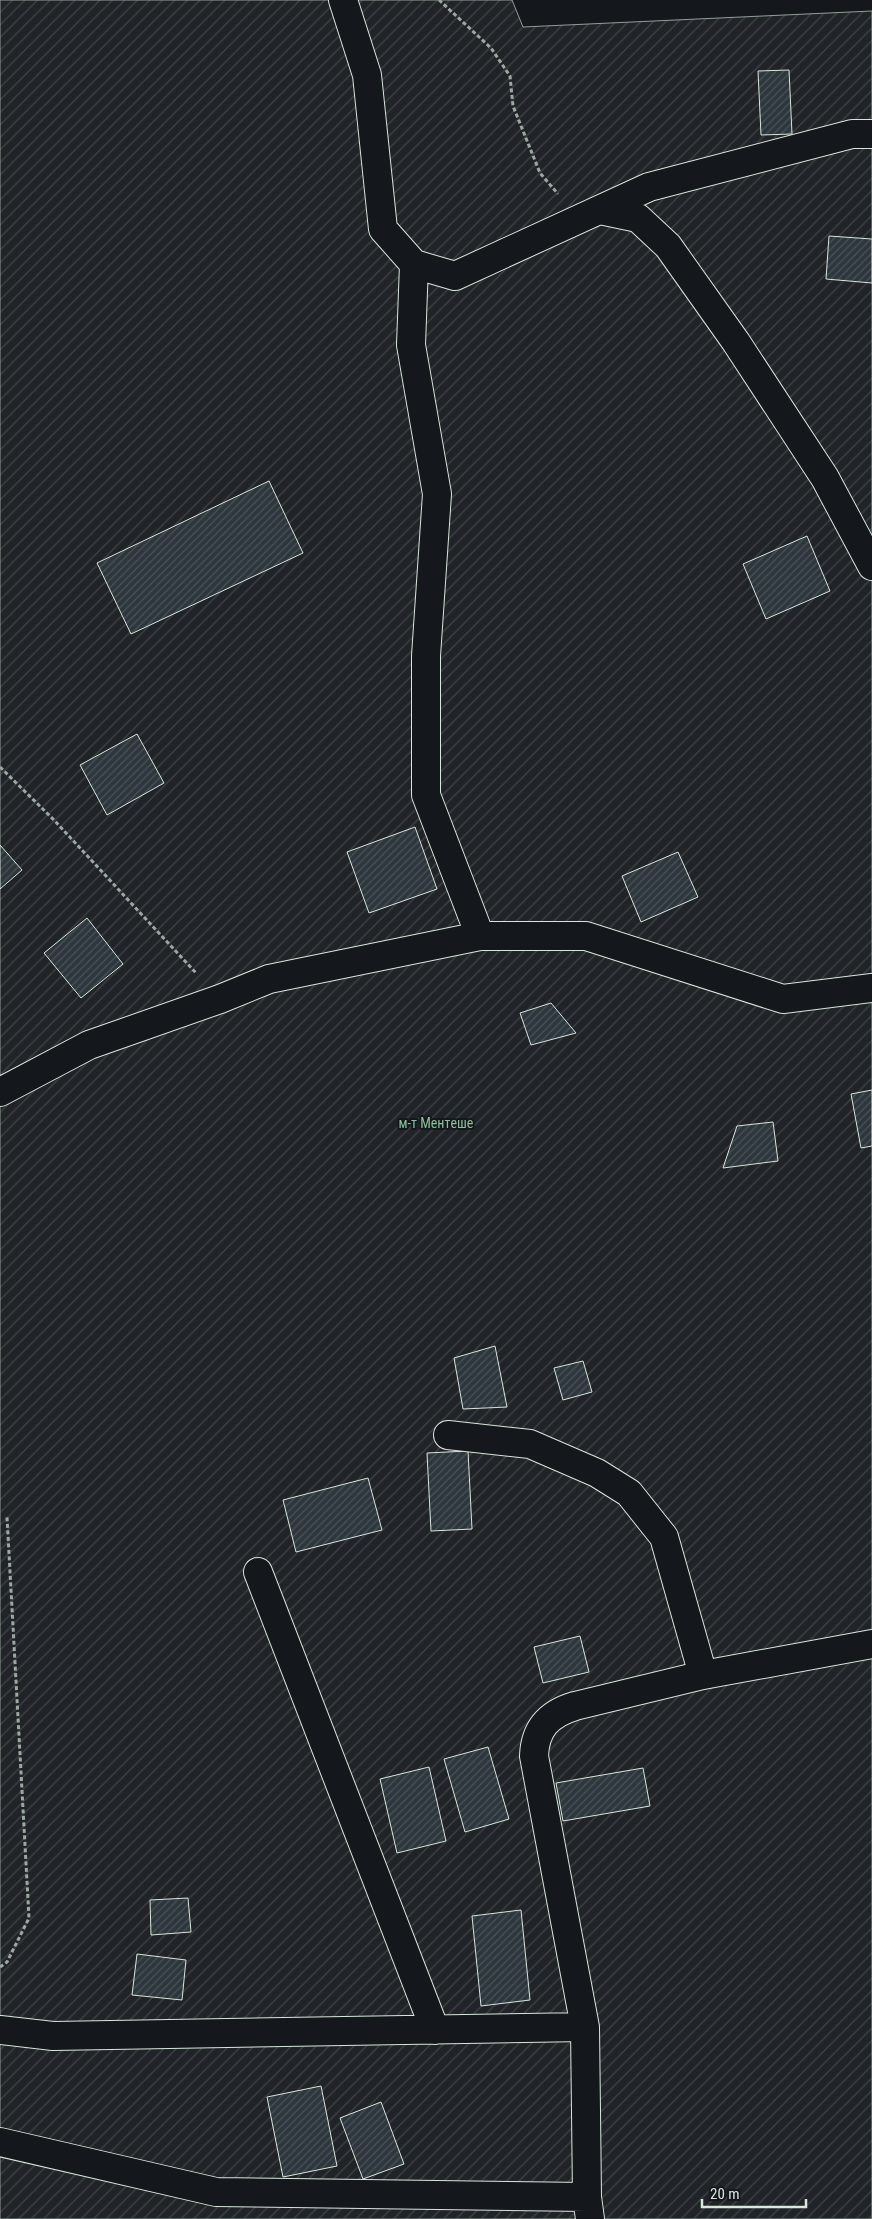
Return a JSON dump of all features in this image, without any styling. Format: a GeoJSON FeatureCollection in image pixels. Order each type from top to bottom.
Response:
{"type":"FeatureCollection","features":[{"type":"Feature","properties":{"kind":"street"},"geometry":{"type":"LineString","coordinates":[[343,0],[368,75],[384,229],[414,264],[455,276],[649,187],[852,134],[872,134]]}},
{"type":"Feature","properties":{"kind":"street"},"geometry":{"type":"LineString","coordinates":[[590,215],[638,218],[668,246],[736,342],[825,478],[872,566]]}},
{"type":"Feature","properties":{"kind":"street"},"geometry":{"type":"LineString","coordinates":[[414,264],[411,346],[437,494],[426,656],[426,795],[480,936]]}},
{"type":"Feature","properties":{"kind":"street"},"geometry":{"type":"LineString","coordinates":[[0,1092],[89,1045],[220,999],[269,979],[480,936],[586,936],[783,999],[872,988]]}},
{"type":"Feature","properties":{"kind":"street"},"geometry":{"type":"LineString","coordinates":[[448,1435],[530,1444],[597,1473],[629,1493],[664,1537],[703,1675]]}},
{"type":"Feature","properties":{"kind":"street"},"geometry":{"type":"LineString","coordinates":[[258,1572],[435,2030]]}},
{"type":"Feature","properties":{"kind":"street"},"geometry":{"type":"LineString","coordinates":[[0,2142],[216,2192],[588,2208],[585,2027],[534,1756],[535,1742],[540,1729],[549,1718],[561,1710],[703,1675],[872,1644]]}},
{"type":"Feature","properties":{"kind":"street"},"geometry":{"type":"LineString","coordinates":[[0,2030],[53,2036],[585,2027]]}},
{"type":"Feature","properties":{"kind":"path"},"geometry":{"type":"LineString","coordinates":[[439,0],[491,48],[510,76],[513,106],[540,173],[590,215]]}},
{"type":"Feature","properties":{"kind":"path"},"geometry":{"type":"LineString","coordinates":[[0,768],[54,820],[220,999]]}},
{"type":"Feature","properties":{"kind":"path"},"geometry":{"type":"LineString","coordinates":[[0,1967],[7,1962],[29,1918],[7,1517]]}},
{"type":"Feature","properties":{"kind":"green space","name":"м-т Ментeше"},"geometry":{"type":"Polygon","coordinates":[[[0,0],[512,0],[523,27],[872,11],[872,2219],[0,2219],[0,0]]]}},
{"type":"Feature","properties":{"kind":"building"},"geometry":{"type":"Polygon","coordinates":[[[789,70],[792,134],[761,135],[758,71],[789,70]]]}},
{"type":"Feature","properties":{"kind":"building"},"geometry":{"type":"Polygon","coordinates":[[[829,236],[872,239],[872,283],[826,279],[829,236]]]}},
{"type":"Feature","properties":{"kind":"building"},"geometry":{"type":"Polygon","coordinates":[[[269,481],[303,553],[131,634],[97,563],[269,481]]]}},
{"type":"Feature","properties":{"kind":"building"},"geometry":{"type":"Polygon","coordinates":[[[807,536],[830,591],[766,619],[743,564],[807,536]]]}},
{"type":"Feature","properties":{"kind":"building"},"geometry":{"type":"Polygon","coordinates":[[[137,734],[164,783],[107,815],[80,765],[137,734]]]}},
{"type":"Feature","properties":{"kind":"building"},"geometry":{"type":"Polygon","coordinates":[[[415,827],[437,889],[369,913],[347,852],[415,827]]]}},
{"type":"Feature","properties":{"kind":"building"},"geometry":{"type":"Polygon","coordinates":[[[0,845],[22,870],[0,889],[0,845]]]}},
{"type":"Feature","properties":{"kind":"building"},"geometry":{"type":"Polygon","coordinates":[[[678,852],[698,897],[641,922],[622,876],[678,852]]]}},
{"type":"Feature","properties":{"kind":"building"},"geometry":{"type":"Polygon","coordinates":[[[87,918],[123,964],[81,998],[44,953],[87,918]]]}},
{"type":"Feature","properties":{"kind":"building"},"geometry":{"type":"Polygon","coordinates":[[[551,1003],[576,1033],[531,1045],[520,1013],[551,1003]]]}},
{"type":"Feature","properties":{"kind":"building"},"geometry":{"type":"Polygon","coordinates":[[[872,1090],[872,1146],[861,1148],[851,1094],[872,1090]]]}},
{"type":"Feature","properties":{"kind":"building"},"geometry":{"type":"Polygon","coordinates":[[[773,1122],[778,1161],[723,1168],[737,1126],[773,1122]]]}},
{"type":"Feature","properties":{"kind":"building"},"geometry":{"type":"Polygon","coordinates":[[[495,1346],[507,1407],[463,1409],[454,1358],[495,1346]]]}},
{"type":"Feature","properties":{"kind":"building"},"geometry":{"type":"Polygon","coordinates":[[[583,1361],[592,1392],[563,1400],[554,1368],[583,1361]]]}},
{"type":"Feature","properties":{"kind":"building"},"geometry":{"type":"Polygon","coordinates":[[[468,1451],[472,1529],[431,1531],[427,1453],[468,1451]]]}},
{"type":"Feature","properties":{"kind":"building"},"geometry":{"type":"Polygon","coordinates":[[[368,1478],[382,1530],[296,1552],[283,1500],[368,1478]]]}},
{"type":"Feature","properties":{"kind":"building"},"geometry":{"type":"Polygon","coordinates":[[[580,1636],[589,1672],[543,1683],[534,1647],[580,1636]]]}},
{"type":"Feature","properties":{"kind":"building"},"geometry":{"type":"Polygon","coordinates":[[[488,1747],[509,1819],[465,1832],[444,1759],[488,1747]]]}},
{"type":"Feature","properties":{"kind":"building"},"geometry":{"type":"Polygon","coordinates":[[[429,1767],[446,1841],[397,1853],[380,1779],[429,1767]]]}},
{"type":"Feature","properties":{"kind":"building"},"geometry":{"type":"Polygon","coordinates":[[[643,1768],[650,1806],[563,1821],[556,1783],[643,1768]]]}},
{"type":"Feature","properties":{"kind":"building"},"geometry":{"type":"Polygon","coordinates":[[[188,1898],[191,1932],[151,1935],[150,1900],[188,1898]]]}},
{"type":"Feature","properties":{"kind":"building"},"geometry":{"type":"Polygon","coordinates":[[[521,1910],[530,2000],[481,2006],[472,1916],[521,1910]]]}},
{"type":"Feature","properties":{"kind":"building"},"geometry":{"type":"Polygon","coordinates":[[[137,1954],[186,1960],[182,2000],[132,1995],[137,1954]]]}},
{"type":"Feature","properties":{"kind":"building"},"geometry":{"type":"Polygon","coordinates":[[[321,2086],[337,2166],[283,2177],[267,2097],[321,2086]]]}},
{"type":"Feature","properties":{"kind":"building"},"geometry":{"type":"Polygon","coordinates":[[[381,2102],[404,2164],[363,2179],[340,2118],[381,2102]]]}}]}
